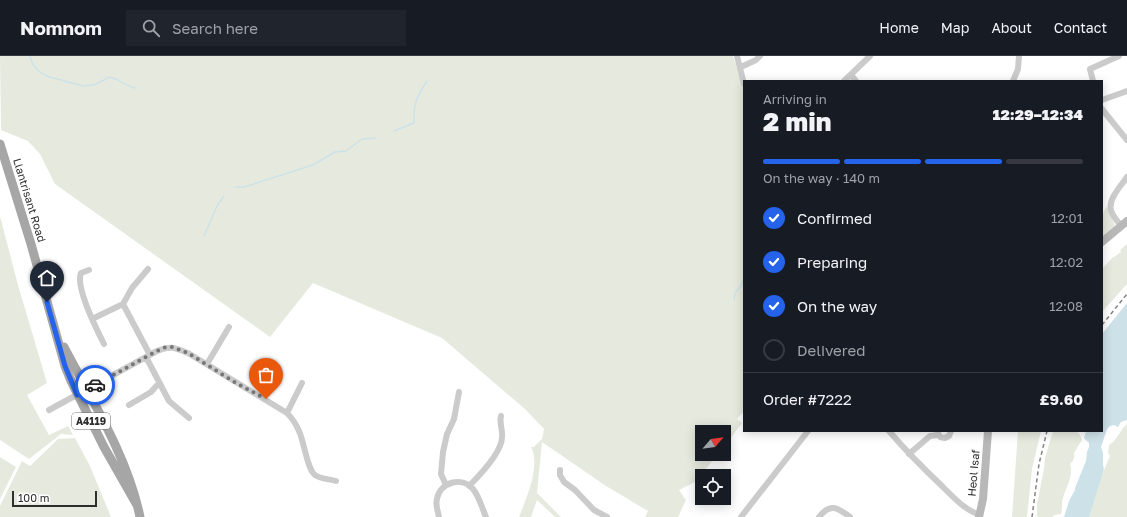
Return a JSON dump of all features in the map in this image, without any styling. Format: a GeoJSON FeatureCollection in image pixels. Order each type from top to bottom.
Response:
{"type":"FeatureCollection","features":[{"type":"Feature","properties":{"kind":"main road","name":"Llantrisant Road"},"geometry":{"type":"LineString","coordinates":[[0,144],[32,244],[65,366],[77,395],[104,447],[137,504]]}},
{"type":"Feature","properties":{"kind":"main road"},"geometry":{"type":"LineString","coordinates":[[1103,241],[1124,224]]}},
{"type":"Feature","properties":{"kind":"main road","name":"Llantrisant Road"},"geometry":{"type":"LineString","coordinates":[[56,332],[120,458],[128,476],[140,517]]}},
{"type":"Feature","properties":{"kind":"main road","name":"Heol Isaf"},"geometry":{"type":"LineString","coordinates":[[979,516],[983,499],[988,432]]}},
{"type":"Feature","properties":{"kind":"street"},"geometry":{"type":"LineString","coordinates":[[737,56],[743,80]]}},
{"type":"Feature","properties":{"kind":"street"},"geometry":{"type":"LineString","coordinates":[[740,67],[756,60],[760,56]]}},
{"type":"Feature","properties":{"kind":"street"},"geometry":{"type":"LineString","coordinates":[[845,80],[870,56]]}},
{"type":"Feature","properties":{"kind":"street"},"geometry":{"type":"LineString","coordinates":[[1013,80],[1018,69],[1019,56]]}},
{"type":"Feature","properties":{"kind":"street"},"geometry":{"type":"LineString","coordinates":[[1093,80],[1090,70],[1119,56]]}},
{"type":"Feature","properties":{"kind":"street"},"geometry":{"type":"LineString","coordinates":[[851,75],[855,80]]}},
{"type":"Feature","properties":{"kind":"street"},"geometry":{"type":"LineString","coordinates":[[1103,100],[1127,91]]}},
{"type":"Feature","properties":{"kind":"street"},"geometry":{"type":"LineString","coordinates":[[1103,110],[1127,140]]}},
{"type":"Feature","properties":{"kind":"street"},"geometry":{"type":"LineString","coordinates":[[1124,224],[1112,214],[1110,206],[1113,198],[1127,177]]}},
{"type":"Feature","properties":{"kind":"street"},"geometry":{"type":"LineString","coordinates":[[92,319],[123,304],[132,288],[148,269]]}},
{"type":"Feature","properties":{"kind":"street"},"geometry":{"type":"LineString","coordinates":[[89,270],[82,273],[80,281],[92,319],[104,344]]}},
{"type":"Feature","properties":{"kind":"street"},"geometry":{"type":"LineString","coordinates":[[123,304],[159,383],[169,401],[188,418]]}},
{"type":"Feature","properties":{"kind":"street"},"geometry":{"type":"LineString","coordinates":[[206,364],[228,327]]}},
{"type":"Feature","properties":{"kind":"street"},"geometry":{"type":"LineString","coordinates":[[49,410],[148,356],[166,347],[172,347],[188,353],[287,412],[299,430],[310,469],[313,474],[336,481]]}},
{"type":"Feature","properties":{"kind":"street"},"geometry":{"type":"LineString","coordinates":[[129,405],[151,392],[159,383]]}},
{"type":"Feature","properties":{"kind":"street"},"geometry":{"type":"LineString","coordinates":[[287,412],[302,383]]}},
{"type":"Feature","properties":{"kind":"street"},"geometry":{"type":"LineString","coordinates":[[446,485],[441,474],[443,452],[447,434],[454,419],[459,392]]}},
{"type":"Feature","properties":{"kind":"street"},"geometry":{"type":"LineString","coordinates":[[469,486],[490,463],[500,445],[502,436],[501,416]]}},
{"type":"Feature","properties":{"kind":"street"},"geometry":{"type":"LineString","coordinates":[[741,517],[807,432]]}},
{"type":"Feature","properties":{"kind":"street"},"geometry":{"type":"LineString","coordinates":[[890,432],[909,454],[967,509],[979,516]]}},
{"type":"Feature","properties":{"kind":"street"},"geometry":{"type":"LineString","coordinates":[[909,454],[930,436],[938,433],[943,438],[947,438],[951,432]]}},
{"type":"Feature","properties":{"kind":"street"},"geometry":{"type":"LineString","coordinates":[[560,470],[561,479],[564,482],[575,490],[594,510],[607,517]]}},
{"type":"Feature","properties":{"kind":"street"},"geometry":{"type":"LineString","coordinates":[[439,517],[437,498],[440,491],[446,485],[459,482],[469,486],[475,492],[486,517]]}},
{"type":"Feature","properties":{"kind":"street"},"geometry":{"type":"LineString","coordinates":[[819,517],[826,510],[833,508],[840,509],[850,517]]}},
{"type":"Feature","properties":{"kind":"shaded area"},"geometry":{"type":"Polygon","coordinates":[[[0,56],[733,56],[739,74],[743,80],[743,412],[737,419],[742,423],[731,438],[731,425],[695,425],[695,461],[712,461],[706,469],[695,469],[695,482],[679,490],[686,500],[678,517],[645,517],[648,511],[606,486],[542,442],[537,493],[561,517],[555,517],[537,500],[531,517],[519,517],[529,492],[533,473],[534,455],[531,447],[534,447],[542,439],[544,429],[525,409],[442,338],[313,283],[270,337],[55,184],[40,154],[28,141],[1,130],[0,56]]]}},
{"type":"Feature","properties":{"kind":"shaded area"},"geometry":{"type":"Polygon","coordinates":[[[1106,207],[1108,208],[1115,225],[1103,237],[1103,214],[1106,207]]]}},
{"type":"Feature","properties":{"kind":"shaded area"},"geometry":{"type":"Polygon","coordinates":[[[0,216],[18,285],[47,383],[27,395],[49,435],[68,426],[73,435],[61,434],[29,459],[0,440],[0,216]]]}},
{"type":"Feature","properties":{"kind":"shaded area"},"geometry":{"type":"Polygon","coordinates":[[[1127,244],[1127,284],[1103,311],[1103,268],[1113,257],[1121,252],[1120,250],[1127,244]]]}},
{"type":"Feature","properties":{"kind":"shaded area"},"geometry":{"type":"Polygon","coordinates":[[[1127,424],[1127,517],[1084,517],[1110,456],[1108,453],[1109,445],[1127,424]]]}},
{"type":"Feature","properties":{"kind":"shaded area"},"geometry":{"type":"Polygon","coordinates":[[[1018,432],[1041,432],[1032,469],[1027,517],[1012,517],[1018,432]]]}},
{"type":"Feature","properties":{"kind":"shaded area"},"geometry":{"type":"Polygon","coordinates":[[[1053,432],[1078,432],[1080,435],[1082,440],[1074,453],[1074,459],[1070,464],[1071,473],[1062,500],[1061,514],[1054,515],[1053,517],[1037,517],[1037,504],[1045,458],[1053,432]]]}},
{"type":"Feature","properties":{"kind":"shaded area"},"geometry":{"type":"Polygon","coordinates":[[[75,438],[90,466],[111,517],[0,517],[0,506],[22,461],[30,466],[58,439],[75,438]]]}},
{"type":"Feature","properties":{"kind":"shaded area"},"geometry":{"type":"Polygon","coordinates":[[[0,457],[16,467],[0,499],[0,457]]]}},
{"type":"Feature","properties":{"kind":"water"},"geometry":{"type":"Polygon","coordinates":[[[1127,303],[1127,420],[1121,422],[1118,427],[1114,425],[1107,429],[1101,447],[1104,469],[1089,517],[1064,517],[1086,461],[1089,443],[1084,438],[1086,432],[1103,432],[1103,333],[1127,303]]]}},
{"type":"Feature","properties":{"kind":"waterway"},"geometry":{"type":"LineString","coordinates":[[30,56],[33,64],[38,70],[44,75],[52,78]]}},
{"type":"Feature","properties":{"kind":"waterway"},"geometry":{"type":"LineString","coordinates":[[54,78],[83,86],[94,85],[110,77],[136,88]]}},
{"type":"Feature","properties":{"kind":"waterway"},"geometry":{"type":"LineString","coordinates":[[394,131],[414,123],[416,100],[427,81]]}},
{"type":"Feature","properties":{"kind":"waterway"},"geometry":{"type":"LineString","coordinates":[[236,187],[244,187],[313,165],[335,152],[346,151],[362,139],[376,138]]}},
{"type":"Feature","properties":{"kind":"waterway"},"geometry":{"type":"LineString","coordinates":[[204,236],[217,206],[224,196]]}},
{"type":"Feature","properties":{"kind":"waterway"},"geometry":{"type":"LineString","coordinates":[[734,300],[735,293],[741,286],[743,280]]}},
{"type":"Feature","properties":{"kind":"railway"},"geometry":{"type":"LineString","coordinates":[[1103,324],[1127,294]]}},
{"type":"Feature","properties":{"kind":"railway"},"geometry":{"type":"LineString","coordinates":[[1032,517],[1039,464],[1047,432]]}},
{"type":"Feature","properties":{"kind":"way so far"},"geometry":{"type":"LineString","coordinates":[[95,385],[157,351],[166,347],[172,347],[188,353],[236,383],[266,399]]}},
{"type":"Feature","properties":{"kind":"route"},"geometry":{"type":"LineString","coordinates":[[47,302],[65,366],[77,395],[95,385]]}}]}
